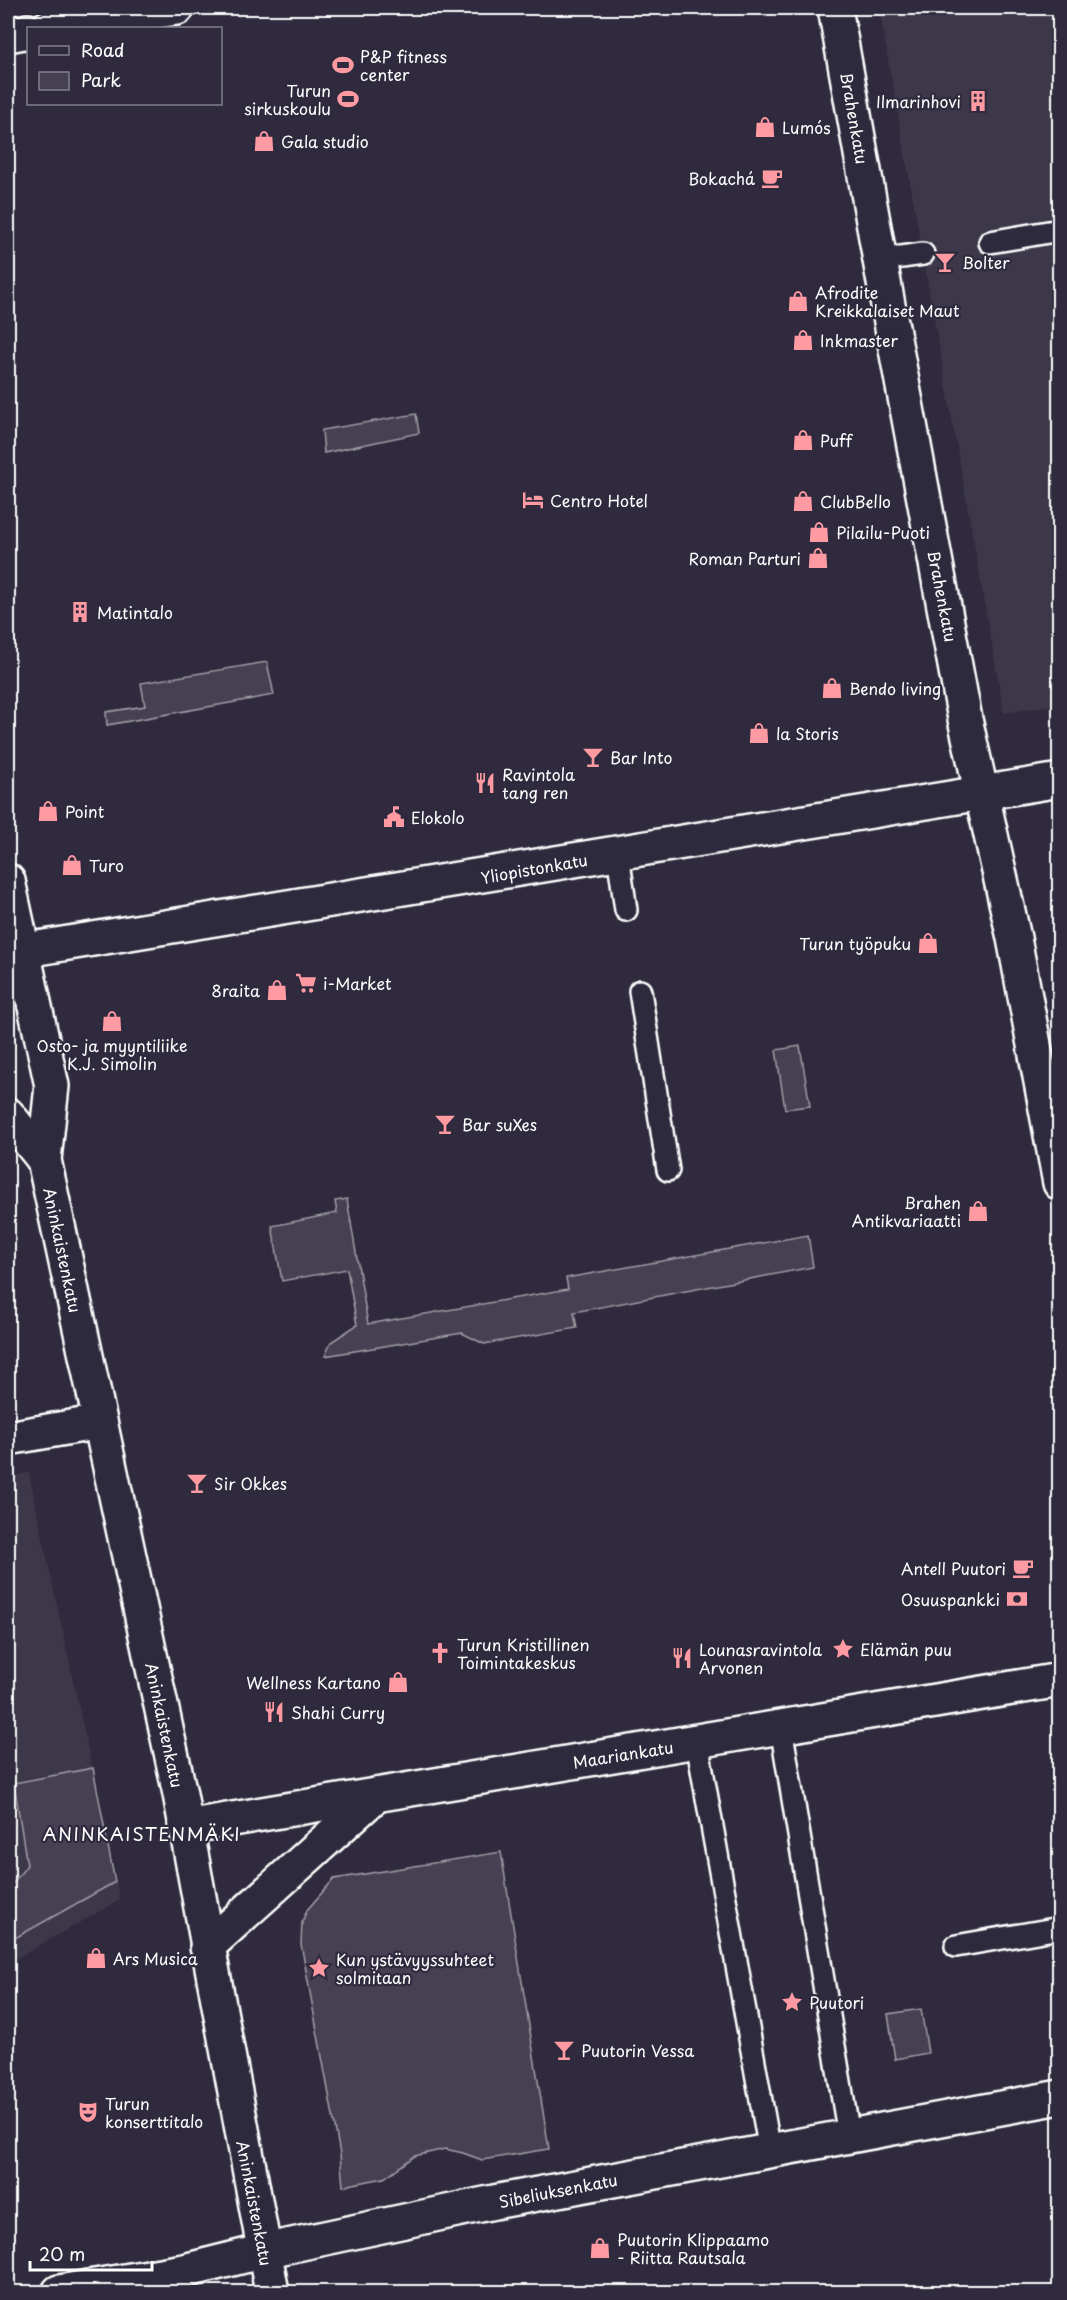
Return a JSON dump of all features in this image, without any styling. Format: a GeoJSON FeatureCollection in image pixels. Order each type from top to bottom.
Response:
{"type":"FeatureCollection","features":[{"type":"Feature","properties":{"kind":"street"},"geometry":{"type":"LineString","coordinates":[[54,27],[177,8]]}},
{"type":"Feature","properties":{"kind":"street","name":"Brahenkatu"},"geometry":{"type":"LineString","coordinates":[[835,8],[965,719],[1028,1005],[1059,1183]]}},
{"type":"Feature","properties":{"kind":"street"},"geometry":{"type":"LineString","coordinates":[[8,35],[27,31]]}},
{"type":"Feature","properties":{"kind":"street","name":"Yliopistonkatu"},"geometry":{"type":"LineString","coordinates":[[15,952],[1059,780]]}},
{"type":"Feature","properties":{"kind":"street","name":"Aninkaistenkatu"},"geometry":{"type":"LineString","coordinates":[[8,881],[15,952],[52,1086],[44,1160],[185,1827],[272,2292]]}},
{"type":"Feature","properties":{"kind":"street","name":"Aninkaistenkatu"},"geometry":{"type":"LineString","coordinates":[[8,1115],[44,1160]]}},
{"type":"Feature","properties":{"kind":"street"},"geometry":{"type":"LineString","coordinates":[[8,1438],[100,1422]]}},
{"type":"Feature","properties":{"kind":"street","name":"Maariankatu"},"geometry":{"type":"LineString","coordinates":[[185,1827],[1059,1680]]}},
{"type":"Feature","properties":{"kind":"street"},"geometry":{"type":"LineString","coordinates":[[207,1947],[376,1795]]}},
{"type":"Feature","properties":{"kind":"street","name":"Sibeliuksenkatu"},"geometry":{"type":"LineString","coordinates":[[59,2292],[184,2271],[264,2251],[440,2213],[1059,2097]]}},
{"type":"Feature","properties":{"kind":"lane"},"geometry":{"type":"LineString","coordinates":[[990,242],[1059,231]]}},
{"type":"Feature","properties":{"kind":"lane"},"geometry":{"type":"LineString","coordinates":[[880,260],[923,254]]}},
{"type":"Feature","properties":{"kind":"lane"},"geometry":{"type":"LineString","coordinates":[[618,854],[626,910]]}},
{"type":"Feature","properties":{"kind":"lane"},"geometry":{"type":"LineString","coordinates":[[640,991],[668,1170]]}},
{"type":"Feature","properties":{"kind":"lane"},"geometry":{"type":"LineString","coordinates":[[781,1727],[849,2136]]}},
{"type":"Feature","properties":{"kind":"lane"},"geometry":{"type":"LineString","coordinates":[[697,1742],[770,2151]]}},
{"type":"Feature","properties":{"kind":"lane"},"geometry":{"type":"LineString","coordinates":[[957,1946],[1059,1929]]}},
{"type":"Feature","properties":{"kind":"shaded area"},"geometry":{"type":"Polygon","coordinates":[[[879,8],[1059,8],[1059,710],[1058,704],[1004,713],[879,8]]]}},
{"type":"Feature","properties":{"kind":"shaded area"},"geometry":{"type":"Polygon","coordinates":[[[29,1473],[120,1900],[8,1963],[8,1477],[29,1473]]]}},
{"type":"Feature","properties":{"kind":"green space"},"geometry":{"type":"Polygon","coordinates":[[[416,414],[419,433],[324,453],[322,430],[416,414]]]}},
{"type":"Feature","properties":{"kind":"green space"},"geometry":{"type":"Polygon","coordinates":[[[267,662],[274,695],[107,725],[106,712],[145,706],[141,683],[267,662]]]}},
{"type":"Feature","properties":{"kind":"green space"},"geometry":{"type":"Polygon","coordinates":[[[800,1046],[810,1106],[785,1109],[776,1050],[800,1046]]]}},
{"type":"Feature","properties":{"kind":"green space"},"geometry":{"type":"Polygon","coordinates":[[[347,1199],[368,1324],[568,1289],[566,1278],[808,1235],[813,1267],[574,1312],[577,1328],[484,1344],[462,1333],[325,1356],[331,1342],[357,1325],[347,1269],[282,1281],[272,1226],[337,1213],[335,1201],[347,1199]]]}},
{"type":"Feature","properties":{"kind":"green space"},"geometry":{"type":"Polygon","coordinates":[[[93,1768],[115,1882],[8,1942],[8,1890],[27,1865],[14,1783],[93,1768]]]}},
{"type":"Feature","properties":{"kind":"green space"},"geometry":{"type":"Polygon","coordinates":[[[501,1852],[549,2149],[482,2160],[445,2149],[415,2156],[384,2178],[343,2186],[340,2154],[301,1944],[302,1922],[307,1910],[334,1879],[501,1852]]]}},
{"type":"Feature","properties":{"kind":"green space"},"geometry":{"type":"Polygon","coordinates":[[[921,2009],[928,2053],[895,2059],[888,2014],[921,2009]]]}},
{"type":"Feature","properties":{"kind":"place","name":"P&P fitness center"},"geometry":{"type":"Point","coordinates":[343,65]}},
{"type":"Feature","properties":{"kind":"place","name":"Turun sirkuskoulu"},"geometry":{"type":"Point","coordinates":[348,99]}},
{"type":"Feature","properties":{"kind":"place","name":"Ilmarinhovi"},"geometry":{"type":"Point","coordinates":[978,101]}},
{"type":"Feature","properties":{"kind":"place","name":"Lumós"},"geometry":{"type":"Point","coordinates":[765,127]}},
{"type":"Feature","properties":{"kind":"place","name":"Gala studio"},"geometry":{"type":"Point","coordinates":[264,141]}},
{"type":"Feature","properties":{"kind":"place","name":"Bokachá"},"geometry":{"type":"Point","coordinates":[772,178]}},
{"type":"Feature","properties":{"kind":"place","name":"Bolter"},"geometry":{"type":"Point","coordinates":[945,262]}},
{"type":"Feature","properties":{"kind":"place","name":"Afrodite Kreikkalaiset Maut"},"geometry":{"type":"Point","coordinates":[798,301]}},
{"type":"Feature","properties":{"kind":"place","name":"Inkmaster"},"geometry":{"type":"Point","coordinates":[803,340]}},
{"type":"Feature","properties":{"kind":"place","name":"Puff"},"geometry":{"type":"Point","coordinates":[803,440]}},
{"type":"Feature","properties":{"kind":"place","name":"Centro Hotel"},"geometry":{"type":"Point","coordinates":[533,500]}},
{"type":"Feature","properties":{"kind":"place","name":"ClubBello"},"geometry":{"type":"Point","coordinates":[803,501]}},
{"type":"Feature","properties":{"kind":"place","name":"Pilailu-Puoti"},"geometry":{"type":"Point","coordinates":[819,532]}},
{"type":"Feature","properties":{"kind":"place","name":"Roman Parturi"},"geometry":{"type":"Point","coordinates":[818,558]}},
{"type":"Feature","properties":{"kind":"place","name":"Matintalo"},"geometry":{"type":"Point","coordinates":[80,612]}},
{"type":"Feature","properties":{"kind":"place","name":"Bendo living"},"geometry":{"type":"Point","coordinates":[832,688]}},
{"type":"Feature","properties":{"kind":"place","name":"la Storis"},"geometry":{"type":"Point","coordinates":[759,733]}},
{"type":"Feature","properties":{"kind":"place","name":"Bar Into"},"geometry":{"type":"Point","coordinates":[593,757]}},
{"type":"Feature","properties":{"kind":"place","name":"Ravintola tang ren"},"geometry":{"type":"Point","coordinates":[485,783]}},
{"type":"Feature","properties":{"kind":"place","name":"Point"},"geometry":{"type":"Point","coordinates":[48,811]}},
{"type":"Feature","properties":{"kind":"place","name":"Elokolo"},"geometry":{"type":"Point","coordinates":[394,817]}},
{"type":"Feature","properties":{"kind":"place","name":"Turo"},"geometry":{"type":"Point","coordinates":[72,865]}},
{"type":"Feature","properties":{"kind":"place","name":"Turun työpuku"},"geometry":{"type":"Point","coordinates":[928,943]}},
{"type":"Feature","properties":{"kind":"place","name":"i-Market"},"geometry":{"type":"Point","coordinates":[306,983]}},
{"type":"Feature","properties":{"kind":"place","name":"8raita"},"geometry":{"type":"Point","coordinates":[277,990]}},
{"type":"Feature","properties":{"kind":"place","name":"Osto- ja myyntiliike K.J. Simolin"},"geometry":{"type":"Point","coordinates":[112,1021]}},
{"type":"Feature","properties":{"kind":"place","name":"Bar suXes"},"geometry":{"type":"Point","coordinates":[445,1124]}},
{"type":"Feature","properties":{"kind":"place","name":"Brahen Antikvariaatti"},"geometry":{"type":"Point","coordinates":[978,1211]}},
{"type":"Feature","properties":{"kind":"place","name":"Sir Okkes"},"geometry":{"type":"Point","coordinates":[197,1483]}},
{"type":"Feature","properties":{"kind":"place","name":"Antell Puutori"},"geometry":{"type":"Point","coordinates":[1023,1568]}},
{"type":"Feature","properties":{"kind":"place","name":"Osuuspankki"},"geometry":{"type":"Point","coordinates":[1017,1599]}},
{"type":"Feature","properties":{"kind":"place","name":"Elämän puu"},"geometry":{"type":"Point","coordinates":[843,1649]}},
{"type":"Feature","properties":{"kind":"place","name":"Turun Kristillinen Toimintakeskus"},"geometry":{"type":"Point","coordinates":[440,1653]}},
{"type":"Feature","properties":{"kind":"place","name":"Lounasravintola Arvonen"},"geometry":{"type":"Point","coordinates":[682,1658]}},
{"type":"Feature","properties":{"kind":"place","name":"Wellness Kartano"},"geometry":{"type":"Point","coordinates":[398,1682]}},
{"type":"Feature","properties":{"kind":"place","name":"Shahi Curry"},"geometry":{"type":"Point","coordinates":[274,1712]}},
{"type":"Feature","properties":{"kind":"place","name":"Ars Musica"},"geometry":{"type":"Point","coordinates":[96,1958]}},
{"type":"Feature","properties":{"kind":"place","name":"Kun ystävyyssuhteet solmitaan"},"geometry":{"type":"Point","coordinates":[319,1968]}},
{"type":"Feature","properties":{"kind":"place","name":"Puutori"},"geometry":{"type":"Point","coordinates":[792,2002]}},
{"type":"Feature","properties":{"kind":"place","name":"Puutorin Vessa"},"geometry":{"type":"Point","coordinates":[564,2050]}},
{"type":"Feature","properties":{"kind":"place","name":"Turun konserttitalo"},"geometry":{"type":"Point","coordinates":[88,2112]}},
{"type":"Feature","properties":{"kind":"place","name":"Puutorin Klippaamo - Riitta Rautsala"},"geometry":{"type":"Point","coordinates":[600,2248]}},
{"type":"Feature","properties":{"kind":"district","name":"ANINKAISTENMÄKI"},"geometry":{"type":"Point","coordinates":[142,1833]}}]}
